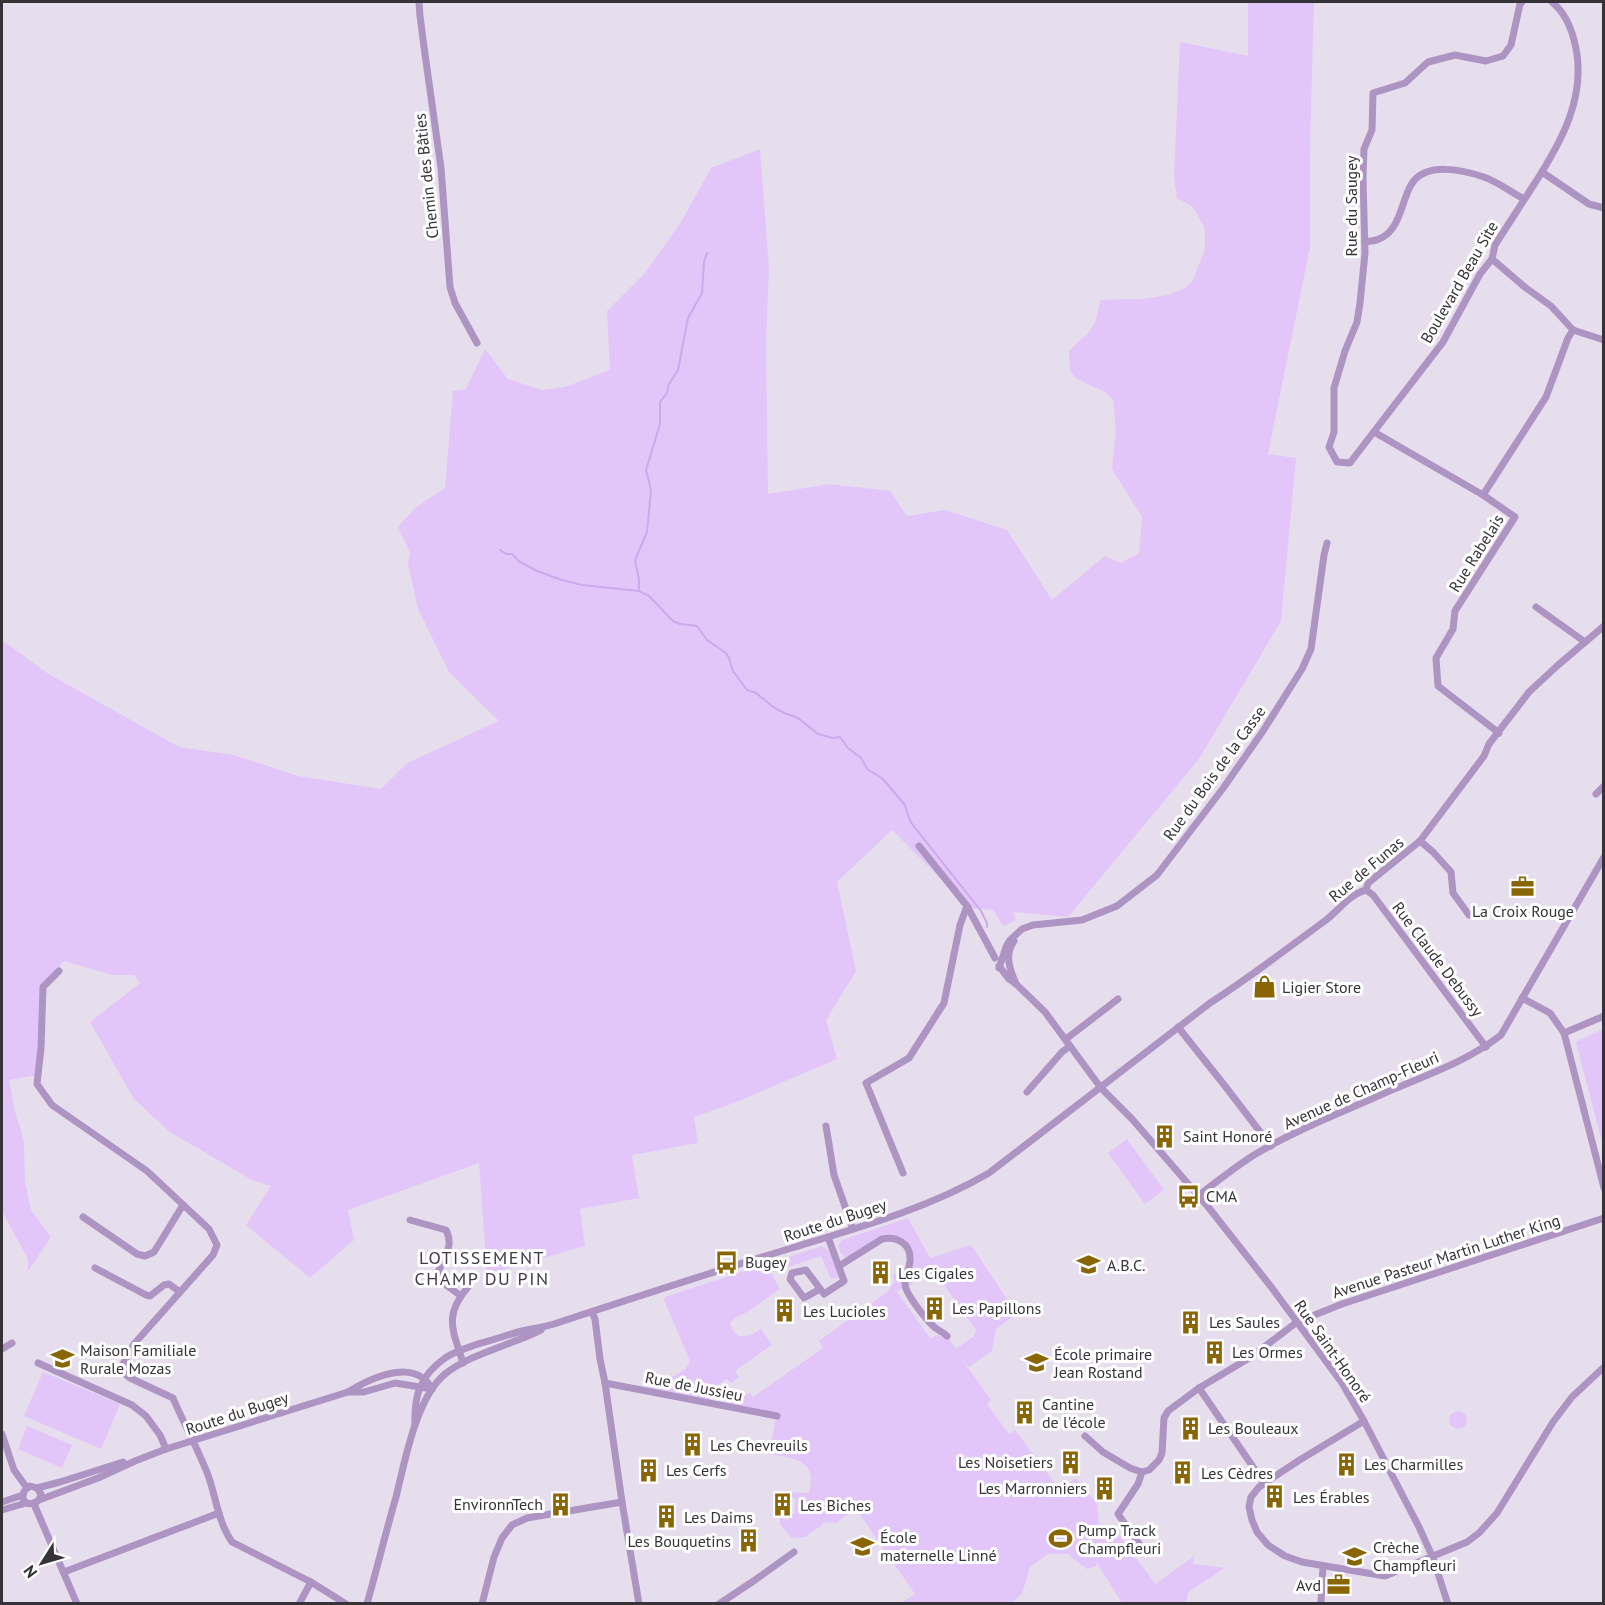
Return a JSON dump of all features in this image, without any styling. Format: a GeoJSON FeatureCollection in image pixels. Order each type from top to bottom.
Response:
{"type":"FeatureCollection","features":[{"type":"Feature","properties":{"kind":"street","name":"Chemin des Bâties"},"geometry":{"type":"LineString","coordinates":[[420,2],[441,168],[450,287],[455,303],[477,343]]}},
{"type":"Feature","properties":{"kind":"street","name":"Rue du Saugey"},"geometry":{"type":"LineString","coordinates":[[1374,432],[1350,463],[1337,462],[1329,447],[1334,432],[1334,388],[1357,322],[1360,303],[1365,242],[1364,149],[1372,130],[1373,93],[1405,83],[1428,62],[1455,54],[1486,61],[1503,56],[1511,45],[1522,2]]}},
{"type":"Feature","properties":{"kind":"street","name":"Boulevard Beau Site"},"geometry":{"type":"LineString","coordinates":[[1374,432],[1443,342],[1480,274],[1492,259],[1495,245],[1542,172],[1566,127],[1575,104],[1579,83],[1578,54],[1570,24],[1559,8],[1551,2]]}},
{"type":"Feature","properties":{"kind":"street"},"geometry":{"type":"LineString","coordinates":[[1365,242],[1379,239],[1391,231],[1411,184],[1420,174],[1429,171],[1449,169],[1485,177],[1524,199]]}},
{"type":"Feature","properties":{"kind":"street"},"geometry":{"type":"LineString","coordinates":[[1542,172],[1589,204],[1604,208]]}},
{"type":"Feature","properties":{"kind":"street"},"geometry":{"type":"LineString","coordinates":[[1492,259],[1551,306],[1573,330],[1604,340]]}},
{"type":"Feature","properties":{"kind":"street"},"geometry":{"type":"LineString","coordinates":[[1483,495],[1546,397],[1573,330]]}},
{"type":"Feature","properties":{"kind":"street","name":"Rue Rabelais"},"geometry":{"type":"LineString","coordinates":[[1374,432],[1483,495],[1515,517],[1455,611],[1453,629],[1436,658],[1438,686],[1499,733]]}},
{"type":"Feature","properties":{"kind":"street","name":"Rue du Bois de la Casse"},"geometry":{"type":"LineString","coordinates":[[1022,929],[1033,925],[1082,920],[1117,906],[1157,875],[1230,778],[1302,669],[1311,650],[1327,543]]}},
{"type":"Feature","properties":{"kind":"street"},"geometry":{"type":"LineString","coordinates":[[1536,607],[1585,642]]}},
{"type":"Feature","properties":{"kind":"street","name":"Rue de Funas"},"geometry":{"type":"LineString","coordinates":[[1101,1088],[1178,1027],[1315,928],[1355,895],[1366,890],[1368,883],[1420,840],[1529,692],[1604,626]]}},
{"type":"Feature","properties":{"kind":"street"},"geometry":{"type":"LineString","coordinates":[[1596,794],[1604,786]]}},
{"type":"Feature","properties":{"kind":"street"},"geometry":{"type":"LineString","coordinates":[[1420,840],[1451,872],[1454,893],[1469,915]]}},
{"type":"Feature","properties":{"kind":"street"},"geometry":{"type":"LineString","coordinates":[[919,846],[967,906],[998,962],[1016,984],[1046,1012],[1101,1088]]}},
{"type":"Feature","properties":{"kind":"street","name":"Avenue de Champ-Fleuri"},"geometry":{"type":"LineString","coordinates":[[1198,1196],[1253,1156],[1271,1146],[1458,1061],[1486,1047],[1501,1035],[1604,857]]}},
{"type":"Feature","properties":{"kind":"street","name":"Rue Claude Debussy"},"geometry":{"type":"LineString","coordinates":[[1366,890],[1373,894],[1486,1047]]}},
{"type":"Feature","properties":{"kind":"street"},"geometry":{"type":"LineString","coordinates":[[903,1173],[866,1083],[909,1058],[944,1003],[960,924],[967,906]]}},
{"type":"Feature","properties":{"kind":"street"},"geometry":{"type":"LineString","coordinates":[[998,962],[1010,940],[1022,929]]}},
{"type":"Feature","properties":{"kind":"street"},"geometry":{"type":"LineString","coordinates":[[1016,984],[1009,967],[1011,946],[1022,929]]}},
{"type":"Feature","properties":{"kind":"street"},"geometry":{"type":"LineString","coordinates":[[998,962],[1009,967]]}},
{"type":"Feature","properties":{"kind":"street"},"geometry":{"type":"LineString","coordinates":[[59,971],[43,987],[37,1084],[52,1105],[147,1171],[209,1229],[217,1245],[213,1255],[134,1344],[123,1364],[123,1372],[130,1378],[173,1398],[208,1475],[219,1513],[232,1542],[311,1582],[346,1604]]}},
{"type":"Feature","properties":{"kind":"street"},"geometry":{"type":"LineString","coordinates":[[1522,998],[1550,1013],[1564,1033],[1604,1188]]}},
{"type":"Feature","properties":{"kind":"street"},"geometry":{"type":"LineString","coordinates":[[1027,1092],[1068,1042],[1118,999]]}},
{"type":"Feature","properties":{"kind":"street"},"geometry":{"type":"LineString","coordinates":[[1564,1033],[1604,1016]]}},
{"type":"Feature","properties":{"kind":"street"},"geometry":{"type":"LineString","coordinates":[[1178,1027],[1271,1146]]}},
{"type":"Feature","properties":{"kind":"street","name":"Rue Saint-Honoré"},"geometry":{"type":"LineString","coordinates":[[1101,1088],[1132,1119],[1198,1196],[1342,1383],[1419,1527],[1448,1604]]}},
{"type":"Feature","properties":{"kind":"street","name":"Route du Bugey"},"geometry":{"type":"LineString","coordinates":[[419,1387],[435,1366],[459,1350],[551,1325],[683,1281],[853,1229],[925,1204],[967,1186],[989,1173],[1101,1088]]}},
{"type":"Feature","properties":{"kind":"street"},"geometry":{"type":"LineString","coordinates":[[826,1126],[834,1175],[853,1229]]}},
{"type":"Feature","properties":{"kind":"street"},"geometry":{"type":"LineString","coordinates":[[83,1217],[137,1254],[145,1256],[154,1252],[183,1205]]}},
{"type":"Feature","properties":{"kind":"street","name":"Avenue Pasteur Martin Luther King"},"geometry":{"type":"LineString","coordinates":[[1145,1552],[1118,1514],[1138,1484],[1142,1472],[1152,1468],[1159,1460],[1162,1453],[1164,1418],[1168,1412],[1199,1388],[1251,1357],[1297,1322],[1342,1304],[1604,1218]]}},
{"type":"Feature","properties":{"kind":"street"},"geometry":{"type":"LineString","coordinates":[[410,1220],[446,1230],[450,1237],[450,1247],[438,1272],[446,1285],[461,1296]]}},
{"type":"Feature","properties":{"kind":"street"},"geometry":{"type":"LineString","coordinates":[[820,1288],[804,1298],[790,1279],[792,1272],[806,1270],[820,1288],[824,1294],[844,1281],[828,1237]]}},
{"type":"Feature","properties":{"kind":"street"},"geometry":{"type":"LineString","coordinates":[[839,1266],[882,1239],[890,1237],[899,1239],[904,1243],[910,1256],[905,1278],[906,1289],[933,1327],[942,1331],[946,1336]]}},
{"type":"Feature","properties":{"kind":"street"},"geometry":{"type":"LineString","coordinates":[[95,1268],[146,1295],[150,1296],[168,1284],[180,1292]]}},
{"type":"Feature","properties":{"kind":"street"},"geometry":{"type":"LineString","coordinates":[[463,1363],[451,1322],[454,1305],[468,1287]]}},
{"type":"Feature","properties":{"kind":"street"},"geometry":{"type":"LineString","coordinates":[[592,1312],[595,1319],[639,1604]]}},
{"type":"Feature","properties":{"kind":"street","name":"Route du Bugey"},"geometry":{"type":"LineString","coordinates":[[348,1392],[364,1392],[395,1383],[432,1389],[444,1375],[463,1363],[551,1325]]}},
{"type":"Feature","properties":{"kind":"street"},"geometry":{"type":"LineString","coordinates":[[2,1349],[12,1343]]}},
{"type":"Feature","properties":{"kind":"street"},"geometry":{"type":"LineString","coordinates":[[38,1363],[132,1405],[146,1416],[160,1435],[166,1449]]}},
{"type":"Feature","properties":{"kind":"street"},"geometry":{"type":"LineString","coordinates":[[1364,1421],[1264,1483],[1251,1497],[1249,1507],[1252,1520],[1257,1532],[1268,1545],[1285,1556],[1302,1562],[1385,1576],[1467,1542],[1490,1522],[1553,1422],[1572,1397],[1604,1367]]}},
{"type":"Feature","properties":{"kind":"street","name":"Route du Bugey"},"geometry":{"type":"LineString","coordinates":[[2,1510],[82,1484],[166,1449],[348,1392],[361,1384],[402,1371],[425,1378]]}},
{"type":"Feature","properties":{"kind":"street"},"geometry":{"type":"LineString","coordinates":[[367,1604],[415,1424],[432,1389],[425,1378]]}},
{"type":"Feature","properties":{"kind":"street","name":"Rue de Jussieu"},"geometry":{"type":"LineString","coordinates":[[605,1383],[777,1416]]}},
{"type":"Feature","properties":{"kind":"street"},"geometry":{"type":"LineString","coordinates":[[415,1424],[419,1387]]}},
{"type":"Feature","properties":{"kind":"street"},"geometry":{"type":"LineString","coordinates":[[1199,1388],[1264,1483]]}},
{"type":"Feature","properties":{"kind":"street"},"geometry":{"type":"LineString","coordinates":[[2,1434],[14,1470],[27,1488],[24,1491],[31,1501],[77,1604]]}},
{"type":"Feature","properties":{"kind":"street"},"geometry":{"type":"LineString","coordinates":[[1085,1436],[1103,1452],[1130,1468],[1142,1472]]}},
{"type":"Feature","properties":{"kind":"street","name":"Route du Bugey"},"geometry":{"type":"LineString","coordinates":[[27,1488],[30,1486],[37,1488],[110,1466],[135,1461]]}},
{"type":"Feature","properties":{"kind":"street"},"geometry":{"type":"LineString","coordinates":[[31,1501],[41,1494],[37,1488]]}},
{"type":"Feature","properties":{"kind":"street","name":"Route du Bugey"},"geometry":{"type":"LineString","coordinates":[[2,1502],[31,1501]]}},
{"type":"Feature","properties":{"kind":"street"},"geometry":{"type":"LineString","coordinates":[[482,1604],[494,1557],[502,1538],[512,1525],[527,1518],[622,1502]]}},
{"type":"Feature","properties":{"kind":"street"},"geometry":{"type":"LineString","coordinates":[[64,1572],[219,1513]]}},
{"type":"Feature","properties":{"kind":"street"},"geometry":{"type":"LineString","coordinates":[[719,1604],[794,1552]]}},
{"type":"Feature","properties":{"kind":"street"},"geometry":{"type":"LineString","coordinates":[[1320,1604],[1322,1602],[1323,1566]]}},
{"type":"Feature","properties":{"kind":"street"},"geometry":{"type":"LineString","coordinates":[[299,1604],[311,1582]]}},
{"type":"Feature","properties":{"kind":"shaded area"},"geometry":{"type":"Polygon","coordinates":[[[1248,2],[1314,2],[1310,247],[1268,454],[1296,458],[1281,621],[1199,759],[1068,917],[1013,912],[1016,920],[1003,926],[993,910],[970,908],[892,830],[837,882],[856,971],[826,1020],[837,1059],[734,1103],[694,1117],[698,1143],[632,1155],[639,1198],[580,1209],[585,1246],[487,1274],[479,1163],[348,1210],[354,1240],[310,1278],[246,1225],[271,1186],[252,1180],[170,1132],[134,1099],[90,1022],[140,983],[134,975],[112,975],[64,961],[44,987],[39,1075],[9,1080],[24,1145],[25,1181],[31,1210],[51,1237],[25,1276],[28,1270],[28,1259],[2,1211],[2,640],[47,673],[179,747],[234,755],[298,776],[381,789],[407,763],[499,721],[449,672],[418,609],[408,563],[410,553],[398,527],[416,507],[445,488],[453,391],[466,389],[485,349],[508,379],[542,390],[565,387],[610,370],[607,311],[645,273],[681,222],[711,168],[760,149],[769,268],[766,342],[768,494],[830,484],[890,491],[907,516],[945,510],[1007,530],[1052,600],[1105,556],[1121,563],[1139,553],[1142,517],[1112,469],[1116,430],[1113,400],[1105,392],[1077,379],[1070,371],[1069,351],[1089,332],[1096,320],[1100,300],[1143,299],[1168,295],[1185,288],[1192,282],[1205,249],[1205,229],[1193,207],[1177,198],[1174,176],[1180,42],[1248,56],[1248,2]]]}},
{"type":"Feature","properties":{"kind":"shaded area"},"geometry":{"type":"Polygon","coordinates":[[[1603,1029],[1603,1146],[1576,1042],[1603,1029]]]}},
{"type":"Feature","properties":{"kind":"shaded area"},"geometry":{"type":"Polygon","coordinates":[[[1127,1139],[1164,1190],[1145,1204],[1108,1153],[1127,1139]]]}},
{"type":"Feature","properties":{"kind":"shaded area"},"geometry":{"type":"Polygon","coordinates":[[[908,1218],[930,1258],[971,1245],[1017,1314],[996,1329],[992,1351],[969,1367],[962,1359],[991,1400],[987,1404],[1009,1434],[1015,1430],[1060,1490],[1076,1478],[1097,1504],[1099,1524],[1114,1527],[1155,1584],[1194,1556],[1193,1564],[1225,1568],[1188,1592],[1186,1603],[1122,1603],[1095,1560],[1097,1566],[1087,1569],[1069,1554],[1048,1554],[1030,1567],[1022,1594],[1013,1601],[1015,1603],[901,1603],[915,1594],[856,1509],[836,1523],[823,1522],[805,1537],[791,1538],[780,1524],[780,1518],[789,1520],[791,1514],[794,1514],[796,1499],[789,1497],[790,1492],[809,1493],[810,1472],[807,1467],[796,1460],[769,1454],[776,1416],[723,1406],[723,1398],[734,1390],[740,1399],[750,1392],[753,1397],[823,1348],[819,1341],[887,1292],[895,1281],[892,1276],[902,1269],[900,1277],[902,1288],[897,1292],[930,1338],[937,1335],[949,1339],[956,1349],[974,1336],[976,1330],[939,1278],[925,1276],[917,1279],[906,1289],[908,1250],[890,1237],[849,1259],[841,1254],[838,1246],[842,1240],[908,1218]]]}},
{"type":"Feature","properties":{"kind":"shaded area"},"geometry":{"type":"Polygon","coordinates":[[[822,1246],[831,1252],[839,1277],[831,1279],[821,1256],[771,1273],[780,1289],[730,1323],[739,1336],[752,1335],[761,1329],[772,1345],[735,1371],[739,1377],[731,1383],[727,1379],[708,1392],[711,1397],[709,1403],[645,1391],[685,1370],[690,1361],[664,1300],[665,1297],[822,1246]]]}},
{"type":"Feature","properties":{"kind":"shaded area"},"geometry":{"type":"Polygon","coordinates":[[[43,1372],[120,1404],[101,1449],[24,1416],[43,1372]]]}},
{"type":"Feature","properties":{"kind":"shaded area"},"geometry":{"type":"Polygon","coordinates":[[[1458,1411],[1464,1414],[1467,1420],[1464,1426],[1458,1429],[1452,1426],[1449,1420],[1452,1414],[1458,1411]]]}},
{"type":"Feature","properties":{"kind":"shaded area"},"geometry":{"type":"Polygon","coordinates":[[[27,1426],[72,1445],[62,1468],[18,1449],[27,1426]]]}},
{"type":"Feature","properties":{"kind":"waterway"},"geometry":{"type":"LineString","coordinates":[[639,591],[635,560],[647,532],[651,490],[646,470],[660,424],[660,402],[678,370],[688,318],[702,293],[704,262],[707,253]]}},
{"type":"Feature","properties":{"kind":"waterway"},"geometry":{"type":"LineString","coordinates":[[500,550],[506,554],[512,554],[520,562],[537,571],[562,580],[582,585],[639,591],[649,596],[673,621],[697,626],[707,640],[726,653],[733,671],[747,690],[756,693],[782,712],[798,718],[818,734],[833,738],[840,737],[848,748],[861,758],[868,770],[882,778],[905,805],[912,824],[981,911],[987,927]]}},
{"type":"Feature","properties":{"kind":"place","name":"La Croix Rouge"},"geometry":{"type":"Point","coordinates":[1523,886]}},
{"type":"Feature","properties":{"kind":"place","name":"Ligier Store"},"geometry":{"type":"Point","coordinates":[1264,987]}},
{"type":"Feature","properties":{"kind":"place","name":"Saint Honoré"},"geometry":{"type":"Point","coordinates":[1165,1136]}},
{"type":"Feature","properties":{"kind":"place","name":"CMA"},"geometry":{"type":"Point","coordinates":[1188,1196]}},
{"type":"Feature","properties":{"kind":"place","name":"Bugey"},"geometry":{"type":"Point","coordinates":[727,1262]}},
{"type":"Feature","properties":{"kind":"place","name":"A.B.C."},"geometry":{"type":"Point","coordinates":[1089,1265]}},
{"type":"Feature","properties":{"kind":"place","name":"Les Cigales"},"geometry":{"type":"Point","coordinates":[880,1273]}},
{"type":"Feature","properties":{"kind":"place","name":"Les Papillons"},"geometry":{"type":"Point","coordinates":[934,1308]}},
{"type":"Feature","properties":{"kind":"place","name":"Les Lucioles"},"geometry":{"type":"Point","coordinates":[785,1311]}},
{"type":"Feature","properties":{"kind":"place","name":"Les Saules"},"geometry":{"type":"Point","coordinates":[1191,1322]}},
{"type":"Feature","properties":{"kind":"place","name":"Les Ormes"},"geometry":{"type":"Point","coordinates":[1214,1352]}},
{"type":"Feature","properties":{"kind":"place","name":"Maison Familiale Rurale Mozas"},"geometry":{"type":"Point","coordinates":[62,1359]}},
{"type":"Feature","properties":{"kind":"place","name":"École primaire Jean Rostand"},"geometry":{"type":"Point","coordinates":[1036,1363]}},
{"type":"Feature","properties":{"kind":"place","name":"Cantine de l'école"},"geometry":{"type":"Point","coordinates":[1024,1413]}},
{"type":"Feature","properties":{"kind":"place","name":"Les Bouleaux"},"geometry":{"type":"Point","coordinates":[1190,1428]}},
{"type":"Feature","properties":{"kind":"place","name":"Les Chevreuils"},"geometry":{"type":"Point","coordinates":[692,1445]}},
{"type":"Feature","properties":{"kind":"place","name":"Les Noisetiers"},"geometry":{"type":"Point","coordinates":[1071,1462]}},
{"type":"Feature","properties":{"kind":"place","name":"Les Charmilles"},"geometry":{"type":"Point","coordinates":[1346,1464]}},
{"type":"Feature","properties":{"kind":"place","name":"Les Cerfs"},"geometry":{"type":"Point","coordinates":[648,1470]}},
{"type":"Feature","properties":{"kind":"place","name":"Les Cèdres"},"geometry":{"type":"Point","coordinates":[1183,1473]}},
{"type":"Feature","properties":{"kind":"place","name":"Les Marronniers"},"geometry":{"type":"Point","coordinates":[1105,1488]}},
{"type":"Feature","properties":{"kind":"place","name":"Les Érables"},"geometry":{"type":"Point","coordinates":[1275,1497]}},
{"type":"Feature","properties":{"kind":"place","name":"EnvironnTech"},"geometry":{"type":"Point","coordinates":[561,1504]}},
{"type":"Feature","properties":{"kind":"place","name":"Les Biches"},"geometry":{"type":"Point","coordinates":[782,1505]}},
{"type":"Feature","properties":{"kind":"place","name":"Les Daims"},"geometry":{"type":"Point","coordinates":[666,1517]}},
{"type":"Feature","properties":{"kind":"place","name":"Pump Track Champfleuri"},"geometry":{"type":"Point","coordinates":[1060,1539]}},
{"type":"Feature","properties":{"kind":"place","name":"Les Bouquetins"},"geometry":{"type":"Point","coordinates":[749,1541]}},
{"type":"Feature","properties":{"kind":"place","name":"École maternelle Linné"},"geometry":{"type":"Point","coordinates":[862,1546]}},
{"type":"Feature","properties":{"kind":"place","name":"Crèche Champfleuri"},"geometry":{"type":"Point","coordinates":[1355,1556]}},
{"type":"Feature","properties":{"kind":"place","name":"Avd"},"geometry":{"type":"Point","coordinates":[1339,1585]}},
{"type":"Feature","properties":{"kind":"district","name":"LOTISSEMENT CHAMP DU PIN"},"geometry":{"type":"Point","coordinates":[482,1268]}}]}
